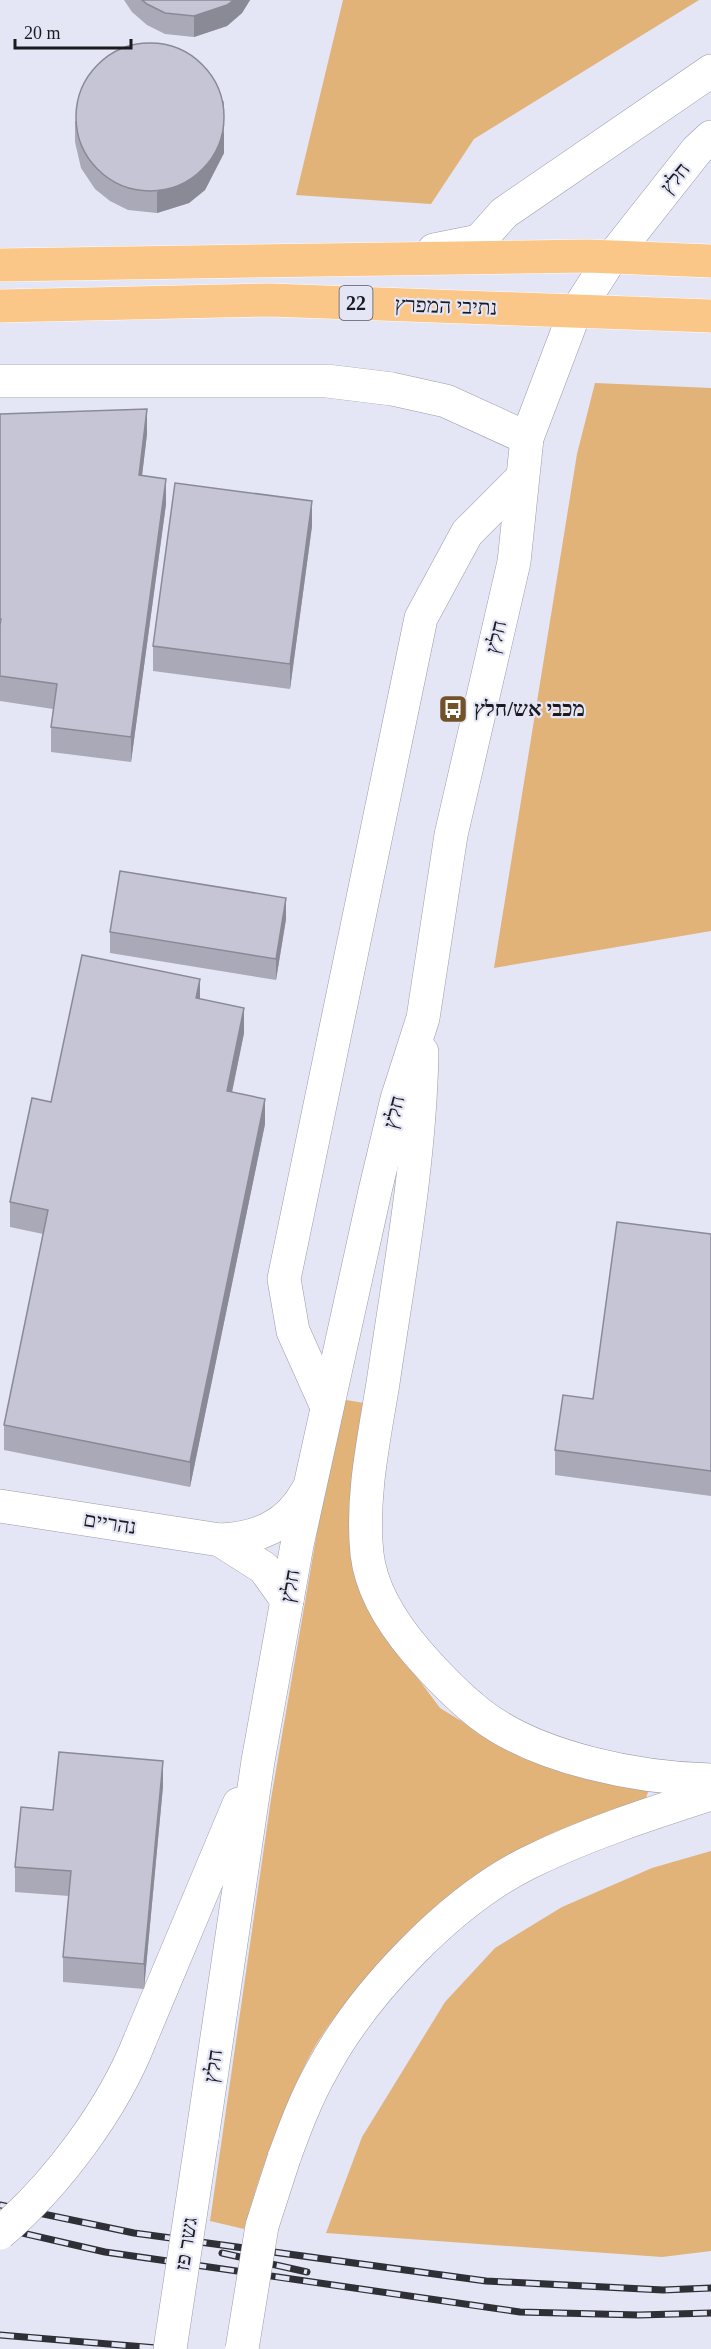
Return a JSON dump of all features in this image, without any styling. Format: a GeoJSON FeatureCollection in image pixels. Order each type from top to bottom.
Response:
{"type":"FeatureCollection","features":[{"type":"Feature","properties":{"kind":"highway","name":"22"},"geometry":{"type":"LineString","coordinates":[[0,265],[588,256],[711,261]]}},
{"type":"Feature","properties":{"kind":"highway","name":"נתיבי המפרץ"},"geometry":{"type":"LineString","coordinates":[[0,306],[270,300],[711,316]]}},
{"type":"Feature","properties":{"kind":"street"},"geometry":{"type":"LineString","coordinates":[[0,258],[422,251],[478,241],[504,213],[711,71]]}},
{"type":"Feature","properties":{"kind":"street","name":"חלץ"},"geometry":{"type":"LineString","coordinates":[[202,2138],[258,1761],[287,1600],[327,1407],[397,1098],[423,1017],[451,835],[514,562],[527,438],[573,317],[607,264],[633,230],[711,137]]}},
{"type":"Feature","properties":{"kind":"street"},"geometry":{"type":"LineString","coordinates":[[0,381],[327,381],[392,389],[446,401],[527,438]]}},
{"type":"Feature","properties":{"kind":"street"},"geometry":{"type":"LineString","coordinates":[[327,1407],[293,1331],[284,1279],[421,618],[467,533],[521,479]]}},
{"type":"Feature","properties":{"kind":"street"},"geometry":{"type":"LineString","coordinates":[[423,1017],[421,1102],[369,1461],[366,1526],[367,1555],[372,1577],[387,1610],[405,1638],[437,1676],[482,1715],[527,1742],[577,1759],[647,1774],[711,1780]]}},
{"type":"Feature","properties":{"kind":"street"},"geometry":{"type":"LineString","coordinates":[[220,1540],[240,1539],[271,1530],[295,1510],[314,1474]]}},
{"type":"Feature","properties":{"kind":"street","name":"נהריים"},"geometry":{"type":"LineString","coordinates":[[0,1506],[220,1540]]}},
{"type":"Feature","properties":{"kind":"street"},"geometry":{"type":"LineString","coordinates":[[220,1540],[264,1568],[287,1600]]}},
{"type":"Feature","properties":{"kind":"street"},"geometry":{"type":"LineString","coordinates":[[0,2233],[66,2163],[112,2098],[140,2040],[258,1761]]}},
{"type":"Feature","properties":{"kind":"street"},"geometry":{"type":"LineString","coordinates":[[242,2349],[262,2226],[284,2158],[322,2070],[351,2023],[418,1947],[460,1908],[494,1883],[528,1863],[605,1829],[711,1794]]}},
{"type":"Feature","properties":{"kind":"street","name":"גשר פז"},"geometry":{"type":"LineString","coordinates":[[170,2349],[202,2138]]}},
{"type":"Feature","properties":{"kind":"shaded area"},"geometry":{"type":"Polygon","coordinates":[[[343,0],[699,0],[474,139],[431,204],[296,195],[343,0]]]}},
{"type":"Feature","properties":{"kind":"shaded area"},"geometry":{"type":"Polygon","coordinates":[[[595,383],[711,388],[711,931],[494,968],[577,454],[595,383]]]}},
{"type":"Feature","properties":{"kind":"shaded area"},"geometry":{"type":"Polygon","coordinates":[[[340,1399],[364,1403],[356,1504],[405,1661],[440,1708],[522,1758],[649,1789],[645,1801],[565,1828],[497,1863],[466,1884],[436,1909],[376,1969],[338,2013],[306,2063],[271,2144],[244,2229],[210,2221],[271,1799],[340,1399]]]}},
{"type":"Feature","properties":{"kind":"shaded area"},"geometry":{"type":"Polygon","coordinates":[[[711,1851],[711,2251],[662,2257],[326,2233],[362,2137],[445,2002],[495,1948],[562,1907],[652,1868],[711,1851]]]}},
{"type":"Feature","properties":{"kind":"building"},"geometry":{"type":"Polygon","coordinates":[[[142,0],[234,0],[227,5],[194,16],[165,13],[142,0]]]}},
{"type":"Feature","properties":{"kind":"building"},"geometry":{"type":"Polygon","coordinates":[[[150,43],[178,48],[203,64],[219,89],[224,117],[219,145],[203,170],[178,186],[150,191],[122,186],[97,170],[81,145],[76,117],[81,89],[97,64],[122,48],[150,43]]]}},
{"type":"Feature","properties":{"kind":"building"},"geometry":{"type":"Polygon","coordinates":[[[147,409],[139,475],[166,479],[131,737],[51,727],[57,684],[0,676],[0,414],[147,409]]]}},
{"type":"Feature","properties":{"kind":"building"},"geometry":{"type":"Polygon","coordinates":[[[175,483],[312,501],[290,664],[153,646],[175,483]]]}},
{"type":"Feature","properties":{"kind":"building"},"geometry":{"type":"Polygon","coordinates":[[[120,871],[286,898],[276,959],[110,932],[120,871]]]}},
{"type":"Feature","properties":{"kind":"building"},"geometry":{"type":"Polygon","coordinates":[[[82,955],[200,979],[196,998],[244,1008],[227,1091],[265,1099],[190,1462],[4,1425],[48,1210],[10,1202],[32,1098],[51,1102],[82,955]]]}},
{"type":"Feature","properties":{"kind":"building"},"geometry":{"type":"Polygon","coordinates":[[[617,1222],[711,1234],[711,1471],[555,1450],[563,1395],[593,1399],[617,1222]]]}},
{"type":"Feature","properties":{"kind":"building"},"geometry":{"type":"Polygon","coordinates":[[[59,1752],[163,1761],[144,1964],[63,1957],[71,1871],[15,1867],[21,1807],[53,1810],[59,1752]]]}},
{"type":"Feature","properties":{"kind":"railway"},"geometry":{"type":"LineString","coordinates":[[0,2205],[134,2233],[486,2281],[663,2290],[711,2288]]}},
{"type":"Feature","properties":{"kind":"railway"},"geometry":{"type":"LineString","coordinates":[[0,2228],[105,2252],[520,2312],[639,2315],[711,2313]]}},
{"type":"Feature","properties":{"kind":"railway"},"geometry":{"type":"LineString","coordinates":[[222,2253],[307,2272]]}},
{"type":"Feature","properties":{"kind":"railway"},"geometry":{"type":"LineString","coordinates":[[0,2335],[169,2349]]}},
{"type":"Feature","properties":{"kind":"place","name":"מכבי אש/חלץ"},"geometry":{"type":"Point","coordinates":[453,709]}}]}
